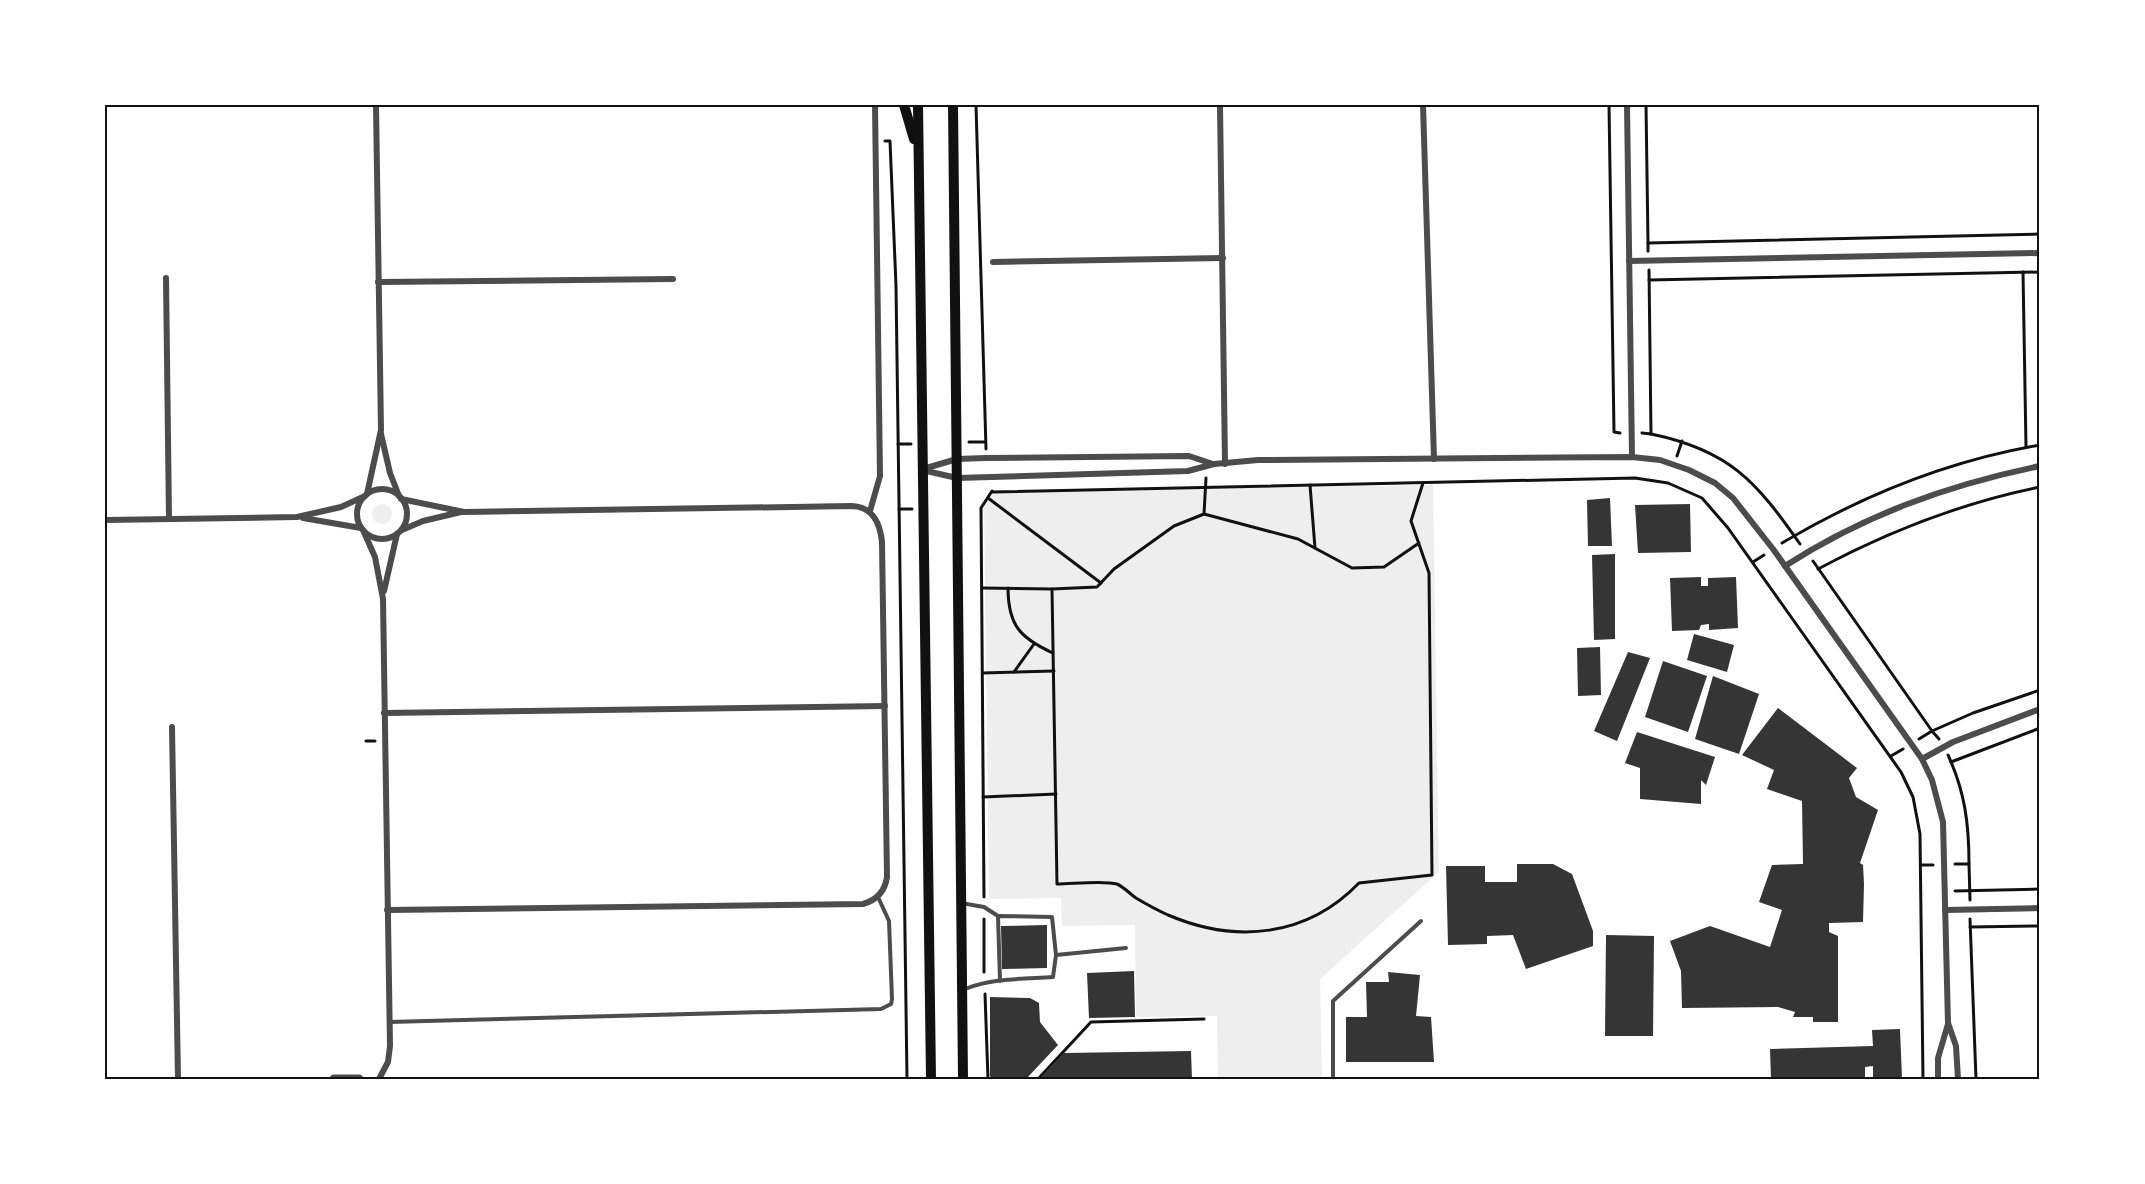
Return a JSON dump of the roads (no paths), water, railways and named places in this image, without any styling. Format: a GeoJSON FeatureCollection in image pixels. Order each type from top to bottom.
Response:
{"type":"FeatureCollection","features":[{"type":"Feature","properties":{"kind":"main road"},"geometry":{"type":"LineString","coordinates":[[904,105],[918,151]]}},
{"type":"Feature","properties":{"kind":"main road"},"geometry":{"type":"LineString","coordinates":[[918,105],[921,470],[931,1079]]}},
{"type":"Feature","properties":{"kind":"main road"},"geometry":{"type":"LineString","coordinates":[[953,105],[963,1079]]}},
{"type":"Feature","properties":{"kind":"street"},"geometry":{"type":"LineString","coordinates":[[376,105],[381,430],[390,473],[406,516],[398,532],[383,599]]}},
{"type":"Feature","properties":{"kind":"street"},"geometry":{"type":"LineString","coordinates":[[870,511],[880,476],[875,105]]}},
{"type":"Feature","properties":{"kind":"street"},"geometry":{"type":"LineString","coordinates":[[1220,105],[1225,464]]}},
{"type":"Feature","properties":{"kind":"street"},"geometry":{"type":"LineString","coordinates":[[1424,105],[1434,459]]}},
{"type":"Feature","properties":{"kind":"street"},"geometry":{"type":"LineString","coordinates":[[1628,105],[1632,457]]}},
{"type":"Feature","properties":{"kind":"street"},"geometry":{"type":"LineString","coordinates":[[1629,261],[2040,253]]}},
{"type":"Feature","properties":{"kind":"street"},"geometry":{"type":"LineString","coordinates":[[993,262],[1223,258]]}},
{"type":"Feature","properties":{"kind":"street"},"geometry":{"type":"LineString","coordinates":[[166,278],[169,519]]}},
{"type":"Feature","properties":{"kind":"street"},"geometry":{"type":"LineString","coordinates":[[378,282],[673,279]]}},
{"type":"Feature","properties":{"kind":"street"},"geometry":{"type":"LineString","coordinates":[[379,1079],[389,1055],[383,599],[375,557],[357,512],[366,495],[381,430]]}},
{"type":"Feature","properties":{"kind":"street"},"geometry":{"type":"LineString","coordinates":[[921,470],[957,459],[986,458],[1189,456],[1214,464]]}},
{"type":"Feature","properties":{"kind":"street"},"geometry":{"type":"LineString","coordinates":[[921,470],[957,478],[1188,471],[1214,464],[1258,460],[1632,457],[1674,464],[1715,483],[1733,498],[1773,549],[1922,759],[1941,810],[1946,892],[1948,1023],[1938,1058],[1938,1079]]}},
{"type":"Feature","properties":{"kind":"street"},"geometry":{"type":"LineString","coordinates":[[1785,566],[1806,552],[1879,514],[1935,492],[1988,477],[2040,466]]}},
{"type":"Feature","properties":{"kind":"street"},"geometry":{"type":"LineString","coordinates":[[297,517],[341,507],[366,495],[386,490],[400,498],[464,512]]}},
{"type":"Feature","properties":{"kind":"street"},"geometry":{"type":"LineString","coordinates":[[105,520],[297,517],[362,529],[378,538],[398,532],[409,525],[464,512],[852,506],[870,511],[879,526],[882,542],[887,869],[886,883],[878,897],[868,902],[852,904],[387,910]]}},
{"type":"Feature","properties":{"kind":"street"},"geometry":{"type":"LineString","coordinates":[[384,713],[885,706]]}},
{"type":"Feature","properties":{"kind":"street"},"geometry":{"type":"LineString","coordinates":[[1922,759],[1944,746],[2012,717],[2040,709]]}},
{"type":"Feature","properties":{"kind":"street"},"geometry":{"type":"LineString","coordinates":[[172,727],[177,1079]]}},
{"type":"Feature","properties":{"kind":"street"},"geometry":{"type":"LineString","coordinates":[[1945,910],[2040,908]]}},
{"type":"Feature","properties":{"kind":"street"},"geometry":{"type":"LineString","coordinates":[[1948,1023],[1956,1046],[1958,1079]]}},
{"type":"Feature","properties":{"kind":"street"},"geometry":{"type":"LineString","coordinates":[[334,1079],[358,1079]]}},
{"type":"Feature","properties":{"kind":"lane"},"geometry":{"type":"LineString","coordinates":[[389,1022],[881,1009],[891,1004],[892,999],[889,921],[878,897]]}},
{"type":"Feature","properties":{"kind":"lane"},"geometry":{"type":"LineString","coordinates":[[961,903],[984,907],[998,916],[1052,917],[1056,955],[1053,977],[985,981],[962,991]]}},
{"type":"Feature","properties":{"kind":"lane"},"geometry":{"type":"LineString","coordinates":[[998,916],[1000,981]]}},
{"type":"Feature","properties":{"kind":"lane"},"geometry":{"type":"LineString","coordinates":[[1333,1079],[1333,1001],[1421,921]]}},
{"type":"Feature","properties":{"kind":"lane"},"geometry":{"type":"LineString","coordinates":[[1056,955],[1126,948]]}}]}
